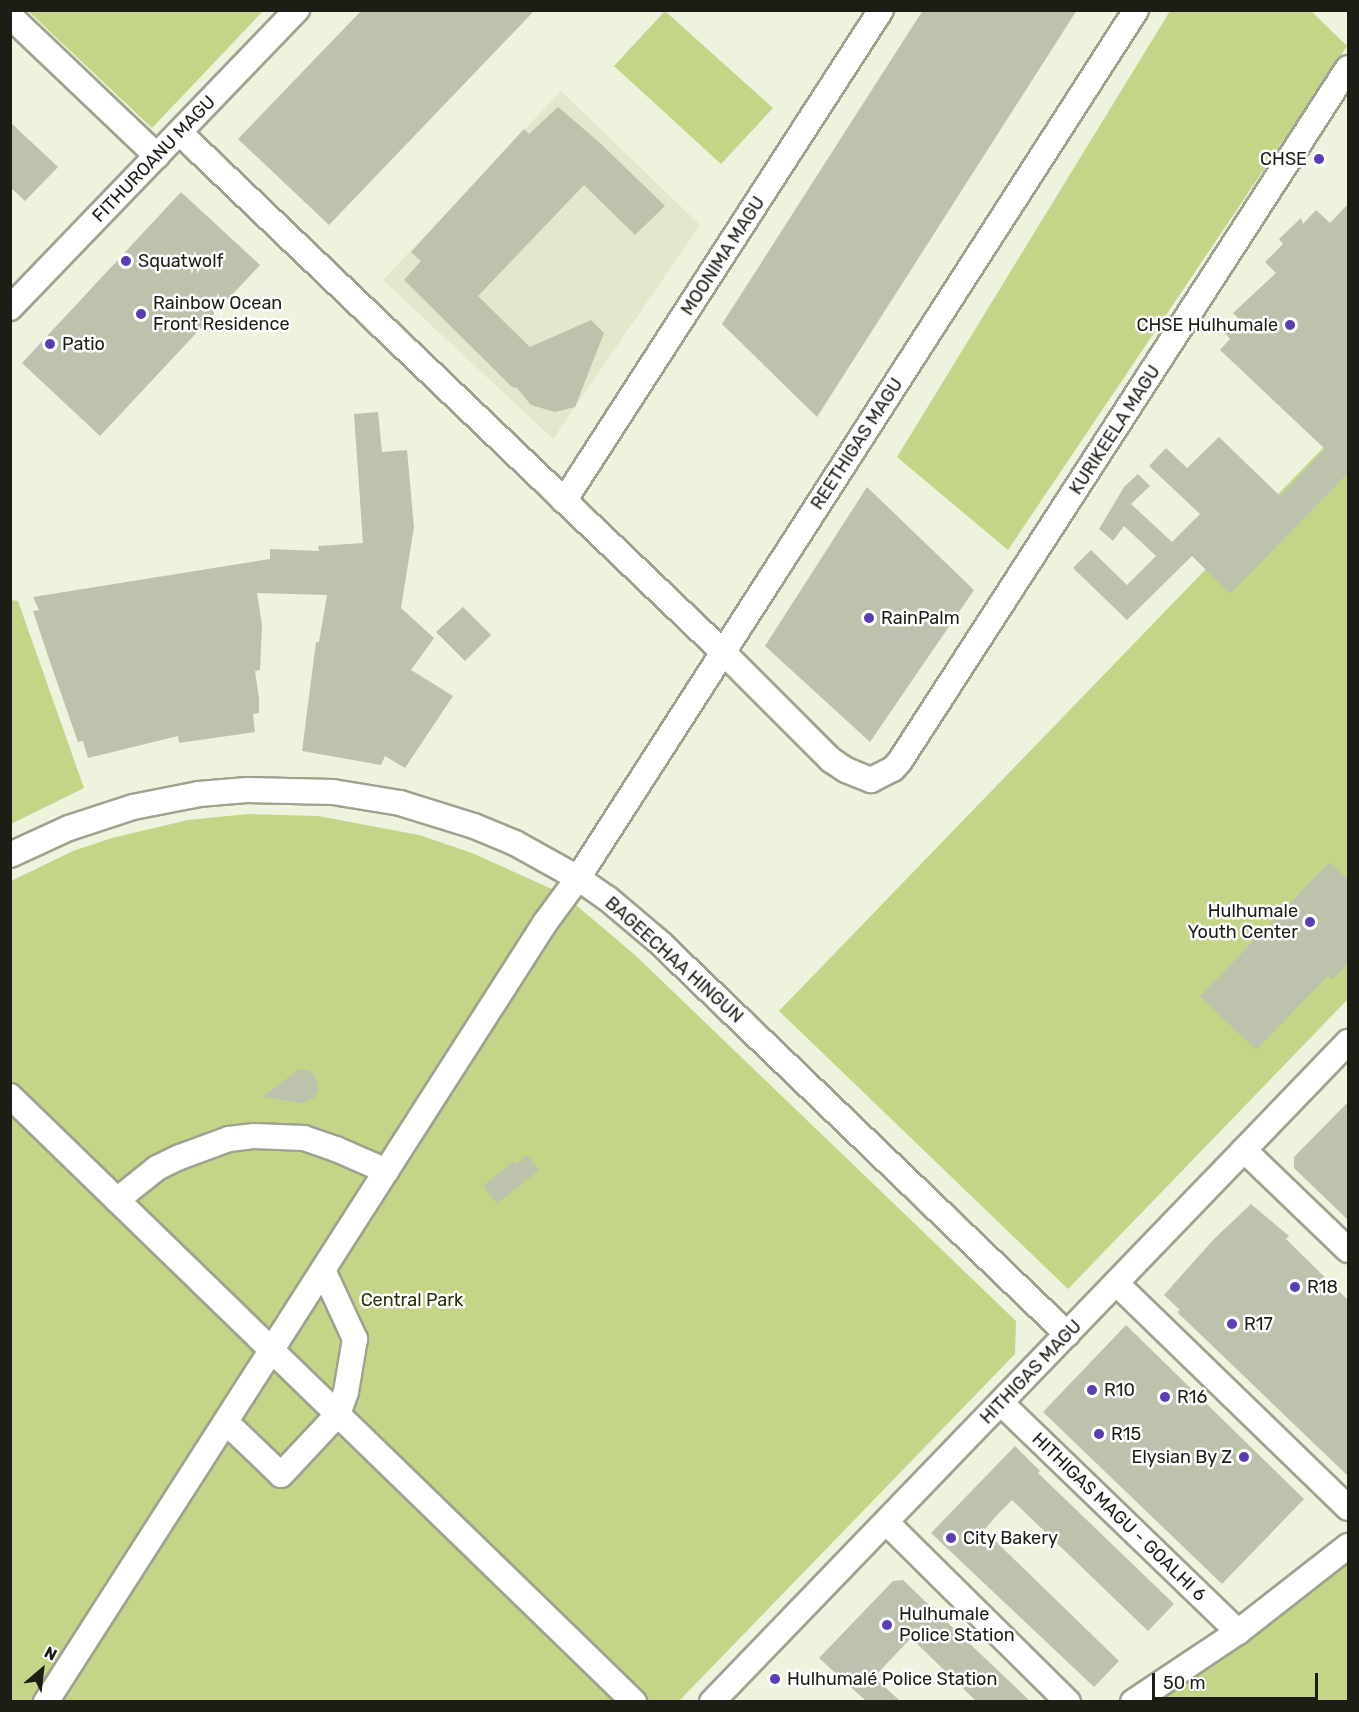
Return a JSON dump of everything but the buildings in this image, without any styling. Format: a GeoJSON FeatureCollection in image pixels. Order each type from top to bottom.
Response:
{"type":"FeatureCollection","features":[{"type":"Feature","properties":{"kind":"street","name":"FITHUROANU MAGU"},"geometry":{"type":"LineString","coordinates":[[10,308],[297,10]]}},
{"type":"Feature","properties":{"kind":"street","name":"MOONIMA MAGU"},"geometry":{"type":"LineString","coordinates":[[564,501],[881,10]]}},
{"type":"Feature","properties":{"kind":"street","name":"REETHIGAS MAGU"},"geometry":{"type":"LineString","coordinates":[[46,1701],[544,923],[578,878],[1136,10]]}},
{"type":"Feature","properties":{"kind":"street"},"geometry":{"type":"LineString","coordinates":[[10,16],[157,156]]}},
{"type":"Feature","properties":{"kind":"street","name":"KURIKEELA MAGU"},"geometry":{"type":"LineString","coordinates":[[723,652],[831,760],[846,770],[871,780],[893,769],[1348,68]]}},
{"type":"Feature","properties":{"kind":"street"},"geometry":{"type":"LineString","coordinates":[[180,133],[723,652]]}},
{"type":"Feature","properties":{"kind":"street","name":"BAGEECHAA HINGUN"},"geometry":{"type":"LineString","coordinates":[[10,855],[69,828],[133,807],[209,793],[286,789],[363,796],[427,811],[474,826],[515,843],[578,878],[607,898],[659,942],[1067,1334]]}},
{"type":"Feature","properties":{"kind":"street","name":"HITHIGAS MAGU"},"geometry":{"type":"LineString","coordinates":[[712,1701],[1244,1150],[1344,1056]]}},
{"type":"Feature","properties":{"kind":"street"},"geometry":{"type":"LineString","coordinates":[[10,1096],[634,1701]]}},
{"type":"Feature","properties":{"kind":"street"},"geometry":{"type":"LineString","coordinates":[[117,1200],[157,1168],[180,1157],[229,1139],[254,1136],[304,1138],[386,1171]]}},
{"type":"Feature","properties":{"kind":"street"},"geometry":{"type":"LineString","coordinates":[[1244,1150],[1348,1250]]}},
{"type":"Feature","properties":{"kind":"street"},"geometry":{"type":"LineString","coordinates":[[226,1422],[280,1475],[338,1414],[346,1392],[355,1339],[323,1270]]}},
{"type":"Feature","properties":{"kind":"street"},"geometry":{"type":"LineString","coordinates":[[1116,1284],[1348,1508]]}},
{"type":"Feature","properties":{"kind":"street","name":"HITHIGAS MAGU - GOALHI 6"},"geometry":{"type":"LineString","coordinates":[[1001,1403],[1238,1632]]}},
{"type":"Feature","properties":{"kind":"street"},"geometry":{"type":"LineString","coordinates":[[886,1522],[1068,1701]]}},
{"type":"Feature","properties":{"kind":"street"},"geometry":{"type":"LineString","coordinates":[[1133,1701],[1238,1632],[1348,1546]]}},
{"type":"Feature","properties":{"kind":"shaded area"},"geometry":{"type":"Polygon","coordinates":[[[561,91],[700,225],[553,439],[383,280],[561,91]]]}},
{"type":"Feature","properties":{"kind":"green space"},"geometry":{"type":"Polygon","coordinates":[[[28,11],[263,11],[152,128],[28,11]]]}},
{"type":"Feature","properties":{"kind":"green space"},"geometry":{"type":"Polygon","coordinates":[[[665,11],[773,108],[721,164],[614,66],[665,11]]]}},
{"type":"Feature","properties":{"kind":"green space"},"geometry":{"type":"Polygon","coordinates":[[[1170,11],[1311,11],[1347,46],[1008,550],[897,457],[1170,11]]]}},
{"type":"Feature","properties":{"kind":"green space"},"geometry":{"type":"Polygon","coordinates":[[[1348,422],[1348,999],[1068,1289],[779,1011],[1348,422]]]}},
{"type":"Feature","properties":{"kind":"green space"},"geometry":{"type":"Polygon","coordinates":[[[11,600],[18,601],[84,788],[11,824],[11,600]]]}},
{"type":"Feature","properties":{"kind":"green space","name":"Central Park"},"geometry":{"type":"Polygon","coordinates":[[[248,814],[318,816],[419,835],[472,853],[563,894],[635,955],[1016,1321],[1015,1354],[679,1701],[11,1701],[11,881],[73,851],[112,838],[188,820],[248,814]]]}},
{"type":"Feature","properties":{"kind":"green space"},"geometry":{"type":"Polygon","coordinates":[[[1348,1546],[1348,1701],[1172,1701],[1156,1687],[1348,1546]]]}},
{"type":"Feature","properties":{"kind":"place","name":"CHSE"},"geometry":{"type":"Point","coordinates":[1319,159]}},
{"type":"Feature","properties":{"kind":"place","name":"Squatwolf"},"geometry":{"type":"Point","coordinates":[126,261]}},
{"type":"Feature","properties":{"kind":"place","name":"Rainbow Ocean Front Residence"},"geometry":{"type":"Point","coordinates":[141,314]}},
{"type":"Feature","properties":{"kind":"place","name":"CHSE Hulhumale"},"geometry":{"type":"Point","coordinates":[1290,325]}},
{"type":"Feature","properties":{"kind":"place","name":"Patio"},"geometry":{"type":"Point","coordinates":[50,344]}},
{"type":"Feature","properties":{"kind":"place","name":"RainPalm"},"geometry":{"type":"Point","coordinates":[869,618]}},
{"type":"Feature","properties":{"kind":"place","name":"Hulhumale Youth Center"},"geometry":{"type":"Point","coordinates":[1310,922]}},
{"type":"Feature","properties":{"kind":"place","name":"R18"},"geometry":{"type":"Point","coordinates":[1295,1287]}},
{"type":"Feature","properties":{"kind":"place","name":"R17"},"geometry":{"type":"Point","coordinates":[1232,1324]}},
{"type":"Feature","properties":{"kind":"place","name":"R10"},"geometry":{"type":"Point","coordinates":[1092,1390]}},
{"type":"Feature","properties":{"kind":"place","name":"R16"},"geometry":{"type":"Point","coordinates":[1165,1397]}},
{"type":"Feature","properties":{"kind":"place","name":"R15"},"geometry":{"type":"Point","coordinates":[1099,1434]}},
{"type":"Feature","properties":{"kind":"place","name":"Elysian By Z"},"geometry":{"type":"Point","coordinates":[1244,1457]}},
{"type":"Feature","properties":{"kind":"place","name":"City Bakery"},"geometry":{"type":"Point","coordinates":[951,1538]}},
{"type":"Feature","properties":{"kind":"place","name":"Hulhumale Police Station"},"geometry":{"type":"Point","coordinates":[887,1625]}},
{"type":"Feature","properties":{"kind":"place","name":"Hulhumalé Police Station"},"geometry":{"type":"Point","coordinates":[775,1679]}}]}
